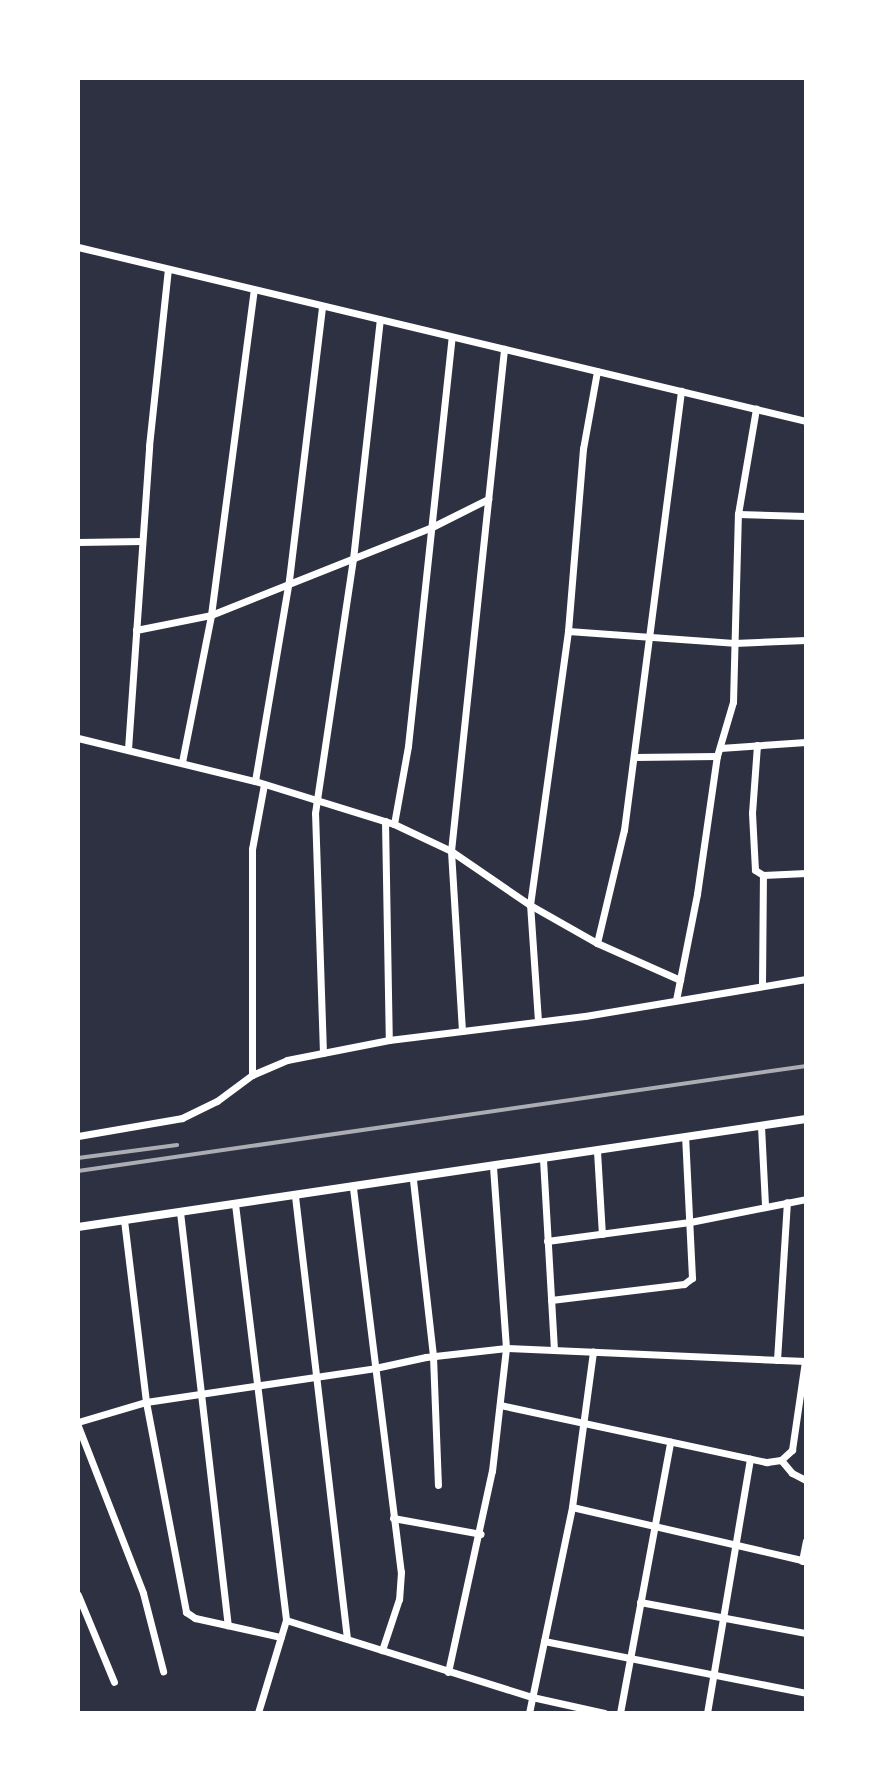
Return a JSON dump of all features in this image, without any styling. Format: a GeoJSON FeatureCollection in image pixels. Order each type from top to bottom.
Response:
{"type":"FeatureCollection","features":[{"type":"Feature","properties":{"kind":"street"},"geometry":{"type":"LineString","coordinates":[[78,247],[806,421]]}},
{"type":"Feature","properties":{"kind":"street"},"geometry":{"type":"LineString","coordinates":[[128,749],[142,541],[168,269]]}},
{"type":"Feature","properties":{"kind":"street"},"geometry":{"type":"LineString","coordinates":[[182,762],[211,615],[254,290]]}},
{"type":"Feature","properties":{"kind":"street"},"geometry":{"type":"LineString","coordinates":[[255,781],[288,585],[322,306]]}},
{"type":"Feature","properties":{"kind":"street"},"geometry":{"type":"LineString","coordinates":[[323,1053],[314,825],[353,559],[380,320]]}},
{"type":"Feature","properties":{"kind":"street"},"geometry":{"type":"LineString","coordinates":[[394,824],[408,746],[452,337]]}},
{"type":"Feature","properties":{"kind":"street"},"geometry":{"type":"LineString","coordinates":[[462,1031],[451,851],[504,349]]}},
{"type":"Feature","properties":{"kind":"street"},"geometry":{"type":"LineString","coordinates":[[538,1021],[530,905],[568,631],[583,449],[597,371]]}},
{"type":"Feature","properties":{"kind":"street"},"geometry":{"type":"LineString","coordinates":[[597,943],[616,870],[634,757],[681,391]]}},
{"type":"Feature","properties":{"kind":"street"},"geometry":{"type":"LineString","coordinates":[[676,1000],[718,752],[733,702],[738,514],[756,409]]}},
{"type":"Feature","properties":{"kind":"street"},"geometry":{"type":"LineString","coordinates":[[136,630],[211,615],[432,527],[488,499]]}},
{"type":"Feature","properties":{"kind":"street"},"geometry":{"type":"LineString","coordinates":[[738,514],[806,516]]}},
{"type":"Feature","properties":{"kind":"street"},"geometry":{"type":"LineString","coordinates":[[78,542],[142,541]]}},
{"type":"Feature","properties":{"kind":"street"},"geometry":{"type":"LineString","coordinates":[[568,631],[734,643],[806,640]]}},
{"type":"Feature","properties":{"kind":"street"},"geometry":{"type":"LineString","coordinates":[[78,738],[255,781],[394,824],[451,851],[530,905],[597,943],[680,980]]}},
{"type":"Feature","properties":{"kind":"street"},"geometry":{"type":"LineString","coordinates":[[634,757],[806,742]]}},
{"type":"Feature","properties":{"kind":"street"},"geometry":{"type":"LineString","coordinates":[[757,745],[752,813],[755,870],[763,875],[806,873]]}},
{"type":"Feature","properties":{"kind":"street"},"geometry":{"type":"LineString","coordinates":[[252,1075],[251,862],[254,827],[264,784]]}},
{"type":"Feature","properties":{"kind":"street"},"geometry":{"type":"LineString","coordinates":[[385,821],[389,1040]]}},
{"type":"Feature","properties":{"kind":"street"},"geometry":{"type":"LineString","coordinates":[[762,985],[763,875]]}},
{"type":"Feature","properties":{"kind":"street"},"geometry":{"type":"LineString","coordinates":[[78,1136],[182,1118],[217,1101],[252,1075],[287,1060],[389,1040],[538,1021],[806,979]]}},
{"type":"Feature","properties":{"kind":"street"},"geometry":{"type":"LineString","coordinates":[[78,1227],[413,1180],[806,1119]]}},
{"type":"Feature","properties":{"kind":"street"},"geometry":{"type":"LineString","coordinates":[[761,1126],[765,1206]]}},
{"type":"Feature","properties":{"kind":"street"},"geometry":{"type":"LineString","coordinates":[[551,1300],[689,1282],[693,1274],[685,1137]]}},
{"type":"Feature","properties":{"kind":"street"},"geometry":{"type":"LineString","coordinates":[[597,1151],[602,1234]]}},
{"type":"Feature","properties":{"kind":"street"},"geometry":{"type":"LineString","coordinates":[[543,1159],[554,1350]]}},
{"type":"Feature","properties":{"kind":"street"},"geometry":{"type":"LineString","coordinates":[[448,1672],[481,1534],[506,1348],[493,1167]]}},
{"type":"Feature","properties":{"kind":"street"},"geometry":{"type":"LineString","coordinates":[[413,1180],[433,1356],[438,1485]]}},
{"type":"Feature","properties":{"kind":"street"},"geometry":{"type":"LineString","coordinates":[[353,1188],[401,1572],[399,1599],[382,1650]]}},
{"type":"Feature","properties":{"kind":"street"},"geometry":{"type":"LineString","coordinates":[[295,1196],[347,1638]]}},
{"type":"Feature","properties":{"kind":"street"},"geometry":{"type":"LineString","coordinates":[[547,1241],[690,1222],[806,1199]]}},
{"type":"Feature","properties":{"kind":"street"},"geometry":{"type":"LineString","coordinates":[[777,1360],[787,1202]]}},
{"type":"Feature","properties":{"kind":"street"},"geometry":{"type":"LineString","coordinates":[[235,1204],[286,1620],[258,1713]]}},
{"type":"Feature","properties":{"kind":"street"},"geometry":{"type":"LineString","coordinates":[[180,1212],[228,1625]]}},
{"type":"Feature","properties":{"kind":"street"},"geometry":{"type":"LineString","coordinates":[[124,1220],[146,1402],[186,1612],[195,1618],[281,1637]]}},
{"type":"Feature","properties":{"kind":"street"},"geometry":{"type":"LineString","coordinates":[[163,1671],[143,1593],[78,1424],[146,1402],[375,1368],[433,1356],[506,1348],[805,1361],[796,1436],[792,1450],[781,1460],[750,1459],[500,1405]]}},
{"type":"Feature","properties":{"kind":"street"},"geometry":{"type":"LineString","coordinates":[[529,1713],[572,1507],[593,1351]]}},
{"type":"Feature","properties":{"kind":"street"},"geometry":{"type":"LineString","coordinates":[[796,1436],[806,1438]]}},
{"type":"Feature","properties":{"kind":"street"},"geometry":{"type":"LineString","coordinates":[[620,1713],[670,1442]]}},
{"type":"Feature","properties":{"kind":"street"},"geometry":{"type":"LineString","coordinates":[[707,1713],[750,1459]]}},
{"type":"Feature","properties":{"kind":"street"},"geometry":{"type":"LineString","coordinates":[[781,1460],[792,1473],[806,1480]]}},
{"type":"Feature","properties":{"kind":"street"},"geometry":{"type":"LineString","coordinates":[[572,1507],[804,1561],[806,1541]]}},
{"type":"Feature","properties":{"kind":"street"},"geometry":{"type":"LineString","coordinates":[[393,1518],[481,1534]]}},
{"type":"Feature","properties":{"kind":"street"},"geometry":{"type":"LineString","coordinates":[[78,1595],[114,1682]]}},
{"type":"Feature","properties":{"kind":"street"},"geometry":{"type":"LineString","coordinates":[[640,1602],[806,1633]]}},
{"type":"Feature","properties":{"kind":"street"},"geometry":{"type":"LineString","coordinates":[[286,1620],[532,1697],[604,1713]]}},
{"type":"Feature","properties":{"kind":"street"},"geometry":{"type":"LineString","coordinates":[[544,1641],[712,1677],[806,1693]]}},
{"type":"Feature","properties":{"kind":"railway"},"geometry":{"type":"LineString","coordinates":[[78,1171],[806,1066]]}},
{"type":"Feature","properties":{"kind":"railway"},"geometry":{"type":"LineString","coordinates":[[78,1158],[177,1145]]}}]}
